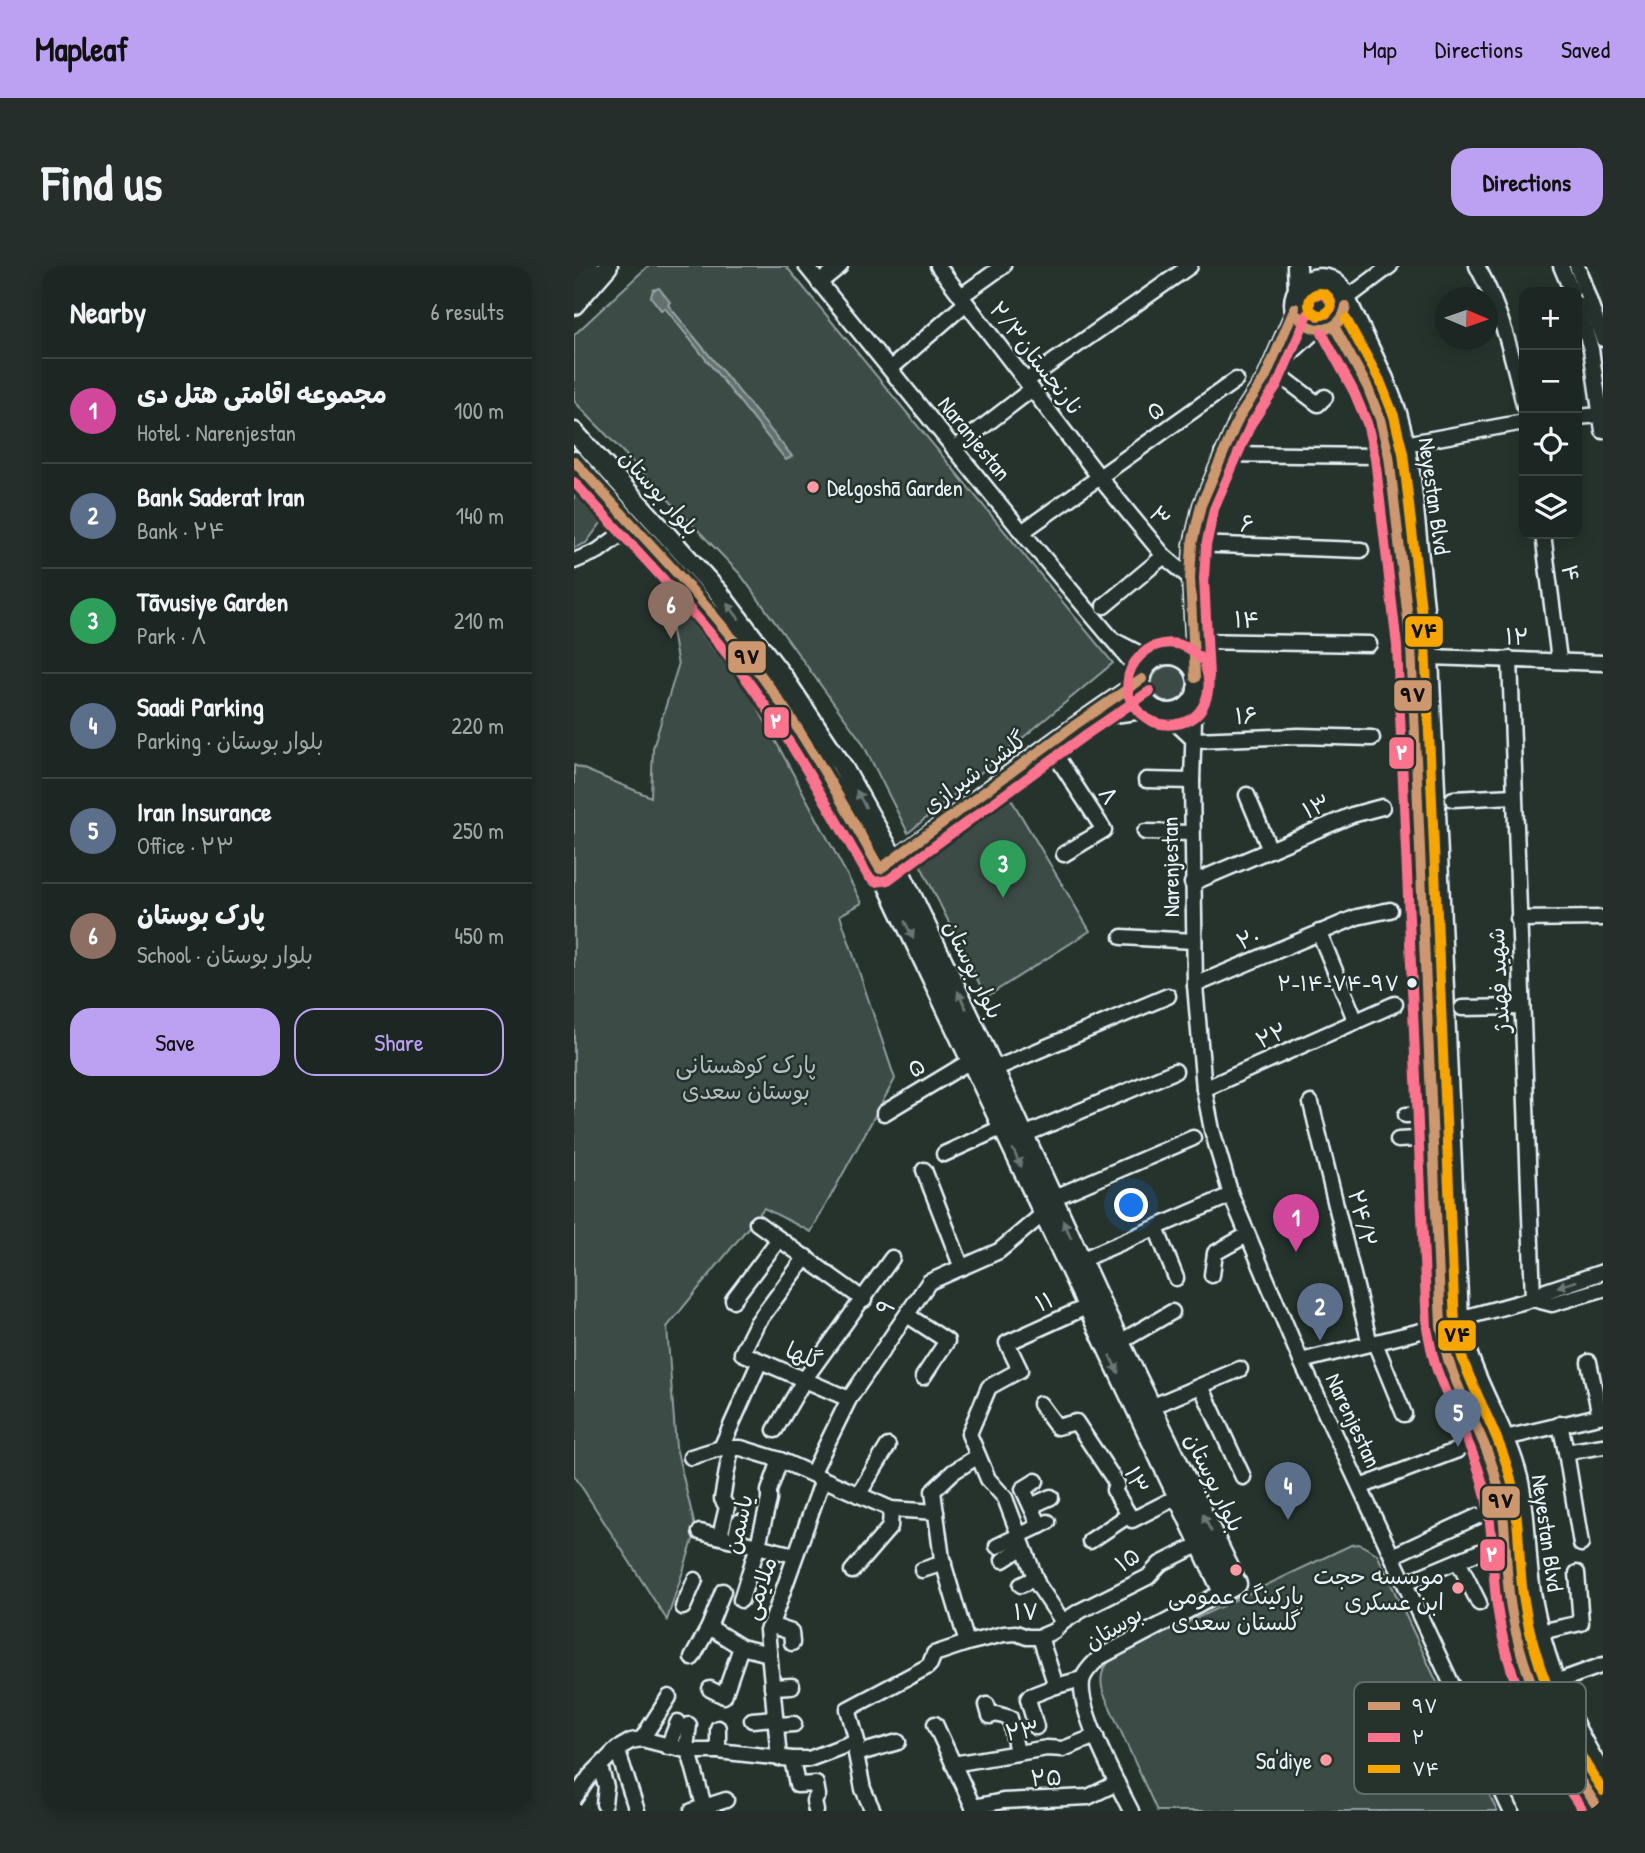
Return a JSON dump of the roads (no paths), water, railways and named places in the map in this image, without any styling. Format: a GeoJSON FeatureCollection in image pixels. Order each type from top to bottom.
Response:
{"type":"FeatureCollection","features":[{"type":"Feature","properties":{"kind":"main road"},"geometry":{"type":"LineString","coordinates":[[574,282],[589,266]]}},
{"type":"Feature","properties":{"kind":"main road"},"geometry":{"type":"LineString","coordinates":[[574,305],[608,266]]}},
{"type":"Feature","properties":{"kind":"main road"},"geometry":{"type":"LineString","coordinates":[[1297,266],[1297,299],[1302,323],[1316,330],[1335,326],[1344,314],[1346,299],[1326,266]]}},
{"type":"Feature","properties":{"kind":"main road"},"geometry":{"type":"LineString","coordinates":[[1297,299],[1311,280],[1320,278],[1336,283]]}},
{"type":"Feature","properties":{"kind":"main road","name":"Neyestan Blvd"},"geometry":{"type":"LineString","coordinates":[[1346,299],[1397,413],[1411,479],[1429,657],[1459,1319],[1468,1355],[1505,1438],[1518,1480],[1523,1502],[1528,1576],[1540,1632],[1556,1682]]}},
{"type":"Feature","properties":{"kind":"main road","name":"Neyestan Blvd"},"geometry":{"type":"LineString","coordinates":[[1335,326],[1367,386],[1380,419],[1394,482],[1410,645],[1441,1326],[1448,1361],[1483,1441],[1498,1484],[1511,1609],[1532,1682]]}},
{"type":"Feature","properties":{"kind":"main road","name":"بلوار بوستان"},"geometry":{"type":"LineString","coordinates":[[574,432],[719,593],[777,682],[841,764],[968,1032],[994,1069],[1024,1135],[1048,1206],[1177,1497],[1200,1544],[1230,1588]]}},
{"type":"Feature","properties":{"kind":"main road","name":"بلوار بوستان"},"geometry":{"type":"LineString","coordinates":[[574,461],[732,638],[777,682]]}},
{"type":"Feature","properties":{"kind":"main road","name":"بلوار بوستان"},"geometry":{"type":"LineString","coordinates":[[968,1032],[972,1060],[1003,1127],[1081,1260],[1093,1304],[1120,1342],[1230,1588]]}},
{"type":"Feature","properties":{"kind":"main road","name":"Neyestan Blvd"},"geometry":{"type":"LineString","coordinates":[[1586,1736],[1598,1758],[1603,1775]]}},
{"type":"Feature","properties":{"kind":"main road","name":"Neyestan Blvd"},"geometry":{"type":"LineString","coordinates":[[1586,1789],[1600,1811]]}},
{"type":"Feature","properties":{"kind":"street","name":"Naranjestan"},"geometry":{"type":"LineString","coordinates":[[806,266],[1022,533],[1143,677]]}},
{"type":"Feature","properties":{"kind":"street"},"geometry":{"type":"LineString","coordinates":[[819,283],[840,266]]}},
{"type":"Feature","properties":{"kind":"street","name":"۲/۳نارنجستان"},"geometry":{"type":"LineString","coordinates":[[937,266],[1100,478]]}},
{"type":"Feature","properties":{"kind":"street"},"geometry":{"type":"LineString","coordinates":[[890,369],[1003,266]]}},
{"type":"Feature","properties":{"kind":"street"},"geometry":{"type":"LineString","coordinates":[[954,449],[1029,385],[1190,266]]}},
{"type":"Feature","properties":{"kind":"street"},"geometry":{"type":"LineString","coordinates":[[1346,299],[1390,266]]}},
{"type":"Feature","properties":{"kind":"street"},"geometry":{"type":"LineString","coordinates":[[1477,266],[1485,279],[1508,341],[1519,385]]}},
{"type":"Feature","properties":{"kind":"street"},"geometry":{"type":"LineString","coordinates":[[1561,266],[1570,287]]}},
{"type":"Feature","properties":{"kind":"street"},"geometry":{"type":"LineString","coordinates":[[1577,266],[1603,339]]}},
{"type":"Feature","properties":{"kind":"street"},"geometry":{"type":"LineString","coordinates":[[1269,374],[1297,299]]}},
{"type":"Feature","properties":{"kind":"street"},"geometry":{"type":"LineString","coordinates":[[1582,320],[1591,349],[1603,432]]}},
{"type":"Feature","properties":{"kind":"street"},"geometry":{"type":"LineString","coordinates":[[1269,374],[1316,330]]}},
{"type":"Feature","properties":{"kind":"street"},"geometry":{"type":"LineString","coordinates":[[1269,374],[1318,404],[1325,397]]}},
{"type":"Feature","properties":{"kind":"street","name":"Narenjestan"},"geometry":{"type":"LineString","coordinates":[[1269,374],[1239,417],[1222,454],[1202,505],[1192,544],[1195,683],[1192,883],[1195,985],[1204,1089],[1231,1195],[1247,1235],[1301,1361],[1451,1682]]}},
{"type":"Feature","properties":{"kind":"street","name":"۵"},"geometry":{"type":"LineString","coordinates":[[1022,533],[1236,380]]}},
{"type":"Feature","properties":{"kind":"street"},"geometry":{"type":"LineString","coordinates":[[1582,417],[1601,415]]}},
{"type":"Feature","properties":{"kind":"street"},"geometry":{"type":"LineString","coordinates":[[1405,444],[1519,423]]}},
{"type":"Feature","properties":{"kind":"street"},"geometry":{"type":"LineString","coordinates":[[1222,454],[1374,456]]}},
{"type":"Feature","properties":{"kind":"street","name":"۳"},"geometry":{"type":"LineString","coordinates":[[1100,478],[1164,556],[1191,578]]}},
{"type":"Feature","properties":{"kind":"street"},"geometry":{"type":"LineString","coordinates":[[574,561],[598,551],[632,526]]}},
{"type":"Feature","properties":{"kind":"street","name":"۴"},"geometry":{"type":"LineString","coordinates":[[1544,539],[1559,660]]}},
{"type":"Feature","properties":{"kind":"street","name":"۶"},"geometry":{"type":"LineString","coordinates":[[1192,544],[1361,550]]}},
{"type":"Feature","properties":{"kind":"street"},"geometry":{"type":"LineString","coordinates":[[1104,606],[1164,556]]}},
{"type":"Feature","properties":{"kind":"street"},"geometry":{"type":"LineString","coordinates":[[1110,638],[1154,661],[1173,657],[1194,636]]}},
{"type":"Feature","properties":{"kind":"street","name":"۱۴"},"geometry":{"type":"LineString","coordinates":[[1194,636],[1300,643],[1369,644]]}},
{"type":"Feature","properties":{"kind":"street"},"geometry":{"type":"LineString","coordinates":[[1080,720],[1180,709],[1193,697],[1195,683],[1187,664],[1173,657]]}},
{"type":"Feature","properties":{"kind":"street","name":"۱۲"},"geometry":{"type":"LineString","coordinates":[[1429,657],[1603,663]]}},
{"type":"Feature","properties":{"kind":"street","name":"شهید فهندژ"},"geometry":{"type":"LineString","coordinates":[[1510,659],[1533,1299]]}},
{"type":"Feature","properties":{"kind":"street"},"geometry":{"type":"LineString","coordinates":[[1154,661],[1143,677],[1145,697],[1194,740]]}},
{"type":"Feature","properties":{"kind":"street","name":"گلشن شیرازی"},"geometry":{"type":"LineString","coordinates":[[887,864],[1080,720],[1143,677]]}},
{"type":"Feature","properties":{"kind":"street","name":"۱۶"},"geometry":{"type":"LineString","coordinates":[[1194,740],[1299,736],[1372,738]]}},
{"type":"Feature","properties":{"kind":"street","name":"۸"},"geometry":{"type":"LineString","coordinates":[[1049,745],[1104,830],[1064,854]]}},
{"type":"Feature","properties":{"kind":"street"},"geometry":{"type":"LineString","coordinates":[[1146,780],[1192,781]]}},
{"type":"Feature","properties":{"kind":"street"},"geometry":{"type":"LineString","coordinates":[[1247,795],[1270,850]]}},
{"type":"Feature","properties":{"kind":"street"},"geometry":{"type":"LineString","coordinates":[[1453,799],[1514,796]]}},
{"type":"Feature","properties":{"kind":"street","name":"۱۳"},"geometry":{"type":"LineString","coordinates":[[1192,883],[1352,815],[1382,807]]}},
{"type":"Feature","properties":{"kind":"street"},"geometry":{"type":"LineString","coordinates":[[1144,832],[1192,833]]}},
{"type":"Feature","properties":{"kind":"street"},"geometry":{"type":"LineString","coordinates":[[1390,910],[1357,917],[1319,932],[1356,1022],[1395,1004]]}},
{"type":"Feature","properties":{"kind":"street"},"geometry":{"type":"LineString","coordinates":[[1518,919],[1603,918]]}},
{"type":"Feature","properties":{"kind":"street","name":"۲۰"},"geometry":{"type":"LineString","coordinates":[[1195,985],[1319,932]]}},
{"type":"Feature","properties":{"kind":"street"},"geometry":{"type":"LineString","coordinates":[[1122,937],[1194,941]]}},
{"type":"Feature","properties":{"kind":"street"},"geometry":{"type":"LineString","coordinates":[[994,1069],[1168,996]]}},
{"type":"Feature","properties":{"kind":"street"},"geometry":{"type":"LineString","coordinates":[[1462,1008],[1522,1007]]}},
{"type":"Feature","properties":{"kind":"street","name":"۲۲"},"geometry":{"type":"LineString","coordinates":[[1204,1089],[1356,1022]]}},
{"type":"Feature","properties":{"kind":"street","name":"۵"},"geometry":{"type":"LineString","coordinates":[[884,1113],[972,1060]]}},
{"type":"Feature","properties":{"kind":"street"},"geometry":{"type":"LineString","coordinates":[[1024,1135],[1175,1071]]}},
{"type":"Feature","properties":{"kind":"street","name":"۲۴/۲"},"geometry":{"type":"LineString","coordinates":[[1311,1103],[1372,1343],[1404,1414]]}},
{"type":"Feature","properties":{"kind":"street"},"geometry":{"type":"LineString","coordinates":[[1406,1115],[1432,1114]]}},
{"type":"Feature","properties":{"kind":"street"},"geometry":{"type":"LineString","coordinates":[[944,1154],[1003,1127]]}},
{"type":"Feature","properties":{"kind":"street"},"geometry":{"type":"LineString","coordinates":[[1048,1206],[1134,1163],[1193,1138]]}},
{"type":"Feature","properties":{"kind":"street"},"geometry":{"type":"LineString","coordinates":[[1398,1140],[1433,1138]]}},
{"type":"Feature","properties":{"kind":"street"},"geometry":{"type":"LineString","coordinates":[[924,1170],[962,1268]]}},
{"type":"Feature","properties":{"kind":"street"},"geometry":{"type":"LineString","coordinates":[[1081,1260],[1231,1195]]}},
{"type":"Feature","properties":{"kind":"street","name":"۹"},"geometry":{"type":"LineString","coordinates":[[818,1477],[849,1399],[929,1282],[999,1251],[1048,1206]]}},
{"type":"Feature","properties":{"kind":"street"},"geometry":{"type":"LineString","coordinates":[[757,1223],[864,1300]]}},
{"type":"Feature","properties":{"kind":"street"},"geometry":{"type":"LineString","coordinates":[[1156,1228],[1176,1278]]}},
{"type":"Feature","properties":{"kind":"street"},"geometry":{"type":"LineString","coordinates":[[1212,1275],[1215,1253],[1247,1235]]}},
{"type":"Feature","properties":{"kind":"street"},"geometry":{"type":"LineString","coordinates":[[733,1300],[779,1238]]}},
{"type":"Feature","properties":{"kind":"street","name":"گلها"},"geometry":{"type":"LineString","coordinates":[[806,1258],[757,1323],[742,1353],[849,1399]]}},
{"type":"Feature","properties":{"kind":"street"},"geometry":{"type":"LineString","coordinates":[[775,1430],[804,1380],[892,1258]]}},
{"type":"Feature","properties":{"kind":"street"},"geometry":{"type":"LineString","coordinates":[[1459,1319],[1533,1299],[1546,1291],[1603,1272]]}},
{"type":"Feature","properties":{"kind":"street"},"geometry":{"type":"LineString","coordinates":[[1533,1299],[1552,1304],[1603,1289]]}},
{"type":"Feature","properties":{"kind":"street","name":"۱۱"},"geometry":{"type":"LineString","coordinates":[[978,1456],[969,1434],[989,1387],[1020,1370],[1007,1343],[1093,1304]]}},
{"type":"Feature","properties":{"kind":"street"},"geometry":{"type":"LineString","coordinates":[[1120,1342],[1172,1312]]}},
{"type":"Feature","properties":{"kind":"street"},"geometry":{"type":"LineString","coordinates":[[907,1315],[947,1341],[923,1377]]}},
{"type":"Feature","properties":{"kind":"street"},"geometry":{"type":"LineString","coordinates":[[1301,1361],[1441,1326]]}},
{"type":"Feature","properties":{"kind":"street"},"geometry":{"type":"LineString","coordinates":[[720,1536],[727,1507],[722,1499],[726,1448],[760,1361]]}},
{"type":"Feature","properties":{"kind":"street"},"geometry":{"type":"LineString","coordinates":[[1505,1438],[1602,1416],[1589,1362]]}},
{"type":"Feature","properties":{"kind":"street"},"geometry":{"type":"LineString","coordinates":[[1151,1407],[1240,1369]]}},
{"type":"Feature","properties":{"kind":"street"},"geometry":{"type":"LineString","coordinates":[[1201,1385],[1243,1478]]}},
{"type":"Feature","properties":{"kind":"street","name":"۱۳"},"geometry":{"type":"LineString","coordinates":[[1040,1404],[1057,1427],[1076,1422],[1117,1485],[1114,1490],[1132,1520],[1177,1497]]}},
{"type":"Feature","properties":{"kind":"street"},"geometry":{"type":"LineString","coordinates":[[1560,1424],[1581,1544]]}},
{"type":"Feature","properties":{"kind":"street"},"geometry":{"type":"LineString","coordinates":[[858,1495],[887,1446]]}},
{"type":"Feature","properties":{"kind":"street"},"geometry":{"type":"LineString","coordinates":[[1566,1452],[1603,1446]]}},
{"type":"Feature","properties":{"kind":"street"},"geometry":{"type":"LineString","coordinates":[[691,1457],[726,1448],[741,1448],[780,1460],[891,1509],[936,1512]]}},
{"type":"Feature","properties":{"kind":"street"},"geometry":{"type":"LineString","coordinates":[[1360,1487],[1458,1450]]}},
{"type":"Feature","properties":{"kind":"street"},"geometry":{"type":"LineString","coordinates":[[967,1643],[944,1563],[933,1491],[953,1472],[978,1456],[988,1479],[1005,1498],[1035,1578],[1063,1622]]}},
{"type":"Feature","properties":{"kind":"street","name":"یاسمن"},"geometry":{"type":"LineString","coordinates":[[741,1600],[758,1545],[769,1491],[780,1460]]}},
{"type":"Feature","properties":{"kind":"street","name":"ملایمی"},"geometry":{"type":"LineString","coordinates":[[816,1811],[816,1784],[792,1788],[776,1722],[767,1630],[818,1477]]}},
{"type":"Feature","properties":{"kind":"street"},"geometry":{"type":"LineString","coordinates":[[1000,1553],[1021,1542],[1044,1524],[1023,1489],[1037,1482]]}},
{"type":"Feature","properties":{"kind":"street"},"geometry":{"type":"LineString","coordinates":[[1031,1506],[1051,1497]]}},
{"type":"Feature","properties":{"kind":"street"},"geometry":{"type":"LineString","coordinates":[[852,1571],[890,1527],[891,1509]]}},
{"type":"Feature","properties":{"kind":"street"},"geometry":{"type":"LineString","coordinates":[[1090,1541],[1129,1516]]}},
{"type":"Feature","properties":{"kind":"street"},"geometry":{"type":"LineString","coordinates":[[1392,1556],[1478,1516]]}},
{"type":"Feature","properties":{"kind":"street"},"geometry":{"type":"LineString","coordinates":[[735,1540],[739,1522]]}},
{"type":"Feature","properties":{"kind":"street"},"geometry":{"type":"LineString","coordinates":[[700,1532],[794,1555]]}},
{"type":"Feature","properties":{"kind":"street","name":"۱۵"},"geometry":{"type":"LineString","coordinates":[[1080,1611],[1148,1577],[1160,1564],[1200,1544]]}},
{"type":"Feature","properties":{"kind":"street"},"geometry":{"type":"LineString","coordinates":[[1405,1583],[1484,1550]]}},
{"type":"Feature","properties":{"kind":"street"},"geometry":{"type":"LineString","coordinates":[[1458,1560],[1479,1603]]}},
{"type":"Feature","properties":{"kind":"street"},"geometry":{"type":"LineString","coordinates":[[922,1570],[944,1563]]}},
{"type":"Feature","properties":{"kind":"street"},"geometry":{"type":"LineString","coordinates":[[1540,1632],[1581,1623],[1577,1573]]}},
{"type":"Feature","properties":{"kind":"street"},"geometry":{"type":"LineString","coordinates":[[1021,1585],[1035,1578]]}},
{"type":"Feature","properties":{"kind":"street"},"geometry":{"type":"LineString","coordinates":[[683,1607],[695,1580]]}},
{"type":"Feature","properties":{"kind":"street","name":"بوستان"},"geometry":{"type":"LineString","coordinates":[[1131,1811],[1086,1712],[1082,1694],[1083,1679],[1100,1657],[1230,1588]]}},
{"type":"Feature","properties":{"kind":"street"},"geometry":{"type":"LineString","coordinates":[[692,1658],[709,1628],[723,1591]]}},
{"type":"Feature","properties":{"kind":"street","name":"۱۷"},"geometry":{"type":"LineString","coordinates":[[785,1758],[809,1759],[857,1741],[848,1709],[927,1667],[934,1654],[967,1643],[1016,1633],[1027,1637],[1040,1637],[1054,1631],[1080,1611]]}},
{"type":"Feature","properties":{"kind":"street"},"geometry":{"type":"LineString","coordinates":[[769,1625],[791,1632],[792,1643]]}},
{"type":"Feature","properties":{"kind":"street"},"geometry":{"type":"LineString","coordinates":[[709,1628],[741,1647],[769,1654]]}},
{"type":"Feature","properties":{"kind":"street"},"geometry":{"type":"LineString","coordinates":[[1040,1637],[1056,1686]]}},
{"type":"Feature","properties":{"kind":"street"},"geometry":{"type":"LineString","coordinates":[[710,1689],[724,1696],[741,1647]]}},
{"type":"Feature","properties":{"kind":"street"},"geometry":{"type":"LineString","coordinates":[[1556,1682],[1603,1665]]}},
{"type":"Feature","properties":{"kind":"street"},"geometry":{"type":"LineString","coordinates":[[1036,1727],[1028,1699],[1030,1696],[1083,1679]]}},
{"type":"Feature","properties":{"kind":"street"},"geometry":{"type":"LineString","coordinates":[[772,1687],[792,1686]]}},
{"type":"Feature","properties":{"kind":"street"},"geometry":{"type":"LineString","coordinates":[[642,1739],[669,1697]]}},
{"type":"Feature","properties":{"kind":"street"},"geometry":{"type":"LineString","coordinates":[[987,1704],[990,1716],[996,1714],[1010,1718],[1017,1753]]}},
{"type":"Feature","properties":{"kind":"street"},"geometry":{"type":"LineString","coordinates":[[752,1720],[794,1724]]}},
{"type":"Feature","properties":{"kind":"street"},"geometry":{"type":"LineString","coordinates":[[668,1747],[684,1724],[698,1809],[726,1800]]}},
{"type":"Feature","properties":{"kind":"street"},"geometry":{"type":"LineString","coordinates":[[935,1724],[974,1809]]}},
{"type":"Feature","properties":{"kind":"street"},"geometry":{"type":"LineString","coordinates":[[718,1728],[718,1751]]}},
{"type":"Feature","properties":{"kind":"street","name":"۲۳"},"geometry":{"type":"LineString","coordinates":[[953,1764],[1046,1748],[1063,1749],[1096,1736]]}},
{"type":"Feature","properties":{"kind":"street"},"geometry":{"type":"LineString","coordinates":[[574,1799],[590,1776],[617,1749],[631,1741],[642,1739],[687,1750],[785,1758]]}},
{"type":"Feature","properties":{"kind":"street"},"geometry":{"type":"LineString","coordinates":[[873,1811],[863,1789],[856,1754],[898,1742]]}},
{"type":"Feature","properties":{"kind":"street"},"geometry":{"type":"LineString","coordinates":[[617,1749],[637,1811]]}},
{"type":"Feature","properties":{"kind":"street"},"geometry":{"type":"LineString","coordinates":[[600,1767],[606,1787],[604,1804]]}},
{"type":"Feature","properties":{"kind":"street","name":"۲۵"},"geometry":{"type":"LineString","coordinates":[[974,1809],[1003,1801],[1041,1806],[1088,1797],[1118,1783]]}},
{"type":"Feature","properties":{"kind":"street","name":"Narenjestan"},"geometry":{"type":"LineString","coordinates":[[1503,1794],[1511,1811]]}},
{"type":"Feature","properties":{"kind":"place","name":"Delgoshā Garden"},"geometry":{"type":"Point","coordinates":[813,487]}},
{"type":"Feature","properties":{"kind":"place","name":"پارک بوستان"},"geometry":{"type":"Point","coordinates":[671,639]}},
{"type":"Feature","properties":{"kind":"place","name":"Tāvusiye Garden"},"geometry":{"type":"Point","coordinates":[1003,898]}},
{"type":"Feature","properties":{"kind":"place","name":"۲-۱۴-۷۴-۹۷"},"geometry":{"type":"Point","coordinates":[1412,983]}},
{"type":"Feature","properties":{"kind":"place","name":"مجموعه اقامتی هتل دی"},"geometry":{"type":"Point","coordinates":[1296,1252]}},
{"type":"Feature","properties":{"kind":"place","name":"Bank Saderat Iran"},"geometry":{"type":"Point","coordinates":[1320,1341]}},
{"type":"Feature","properties":{"kind":"place","name":"Iran Insurance"},"geometry":{"type":"Point","coordinates":[1458,1447]}},
{"type":"Feature","properties":{"kind":"place","name":"Saadi Parking"},"geometry":{"type":"Point","coordinates":[1288,1520]}},
{"type":"Feature","properties":{"kind":"place","name":"پارکینگ عمومی گلستان سعدی"},"geometry":{"type":"Point","coordinates":[1236,1570]}},
{"type":"Feature","properties":{"kind":"place","name":"موسسه حجت ابن عسکری"},"geometry":{"type":"Point","coordinates":[1458,1588]}},
{"type":"Feature","properties":{"kind":"place","name":"Sa'diye"},"geometry":{"type":"Point","coordinates":[1326,1760]}},
{"type":"Feature","properties":{"kind":"park label","name":"پارک کوهستانی بوستان سعدی"},"geometry":{"type":"Point","coordinates":[746,1077]}}]}
